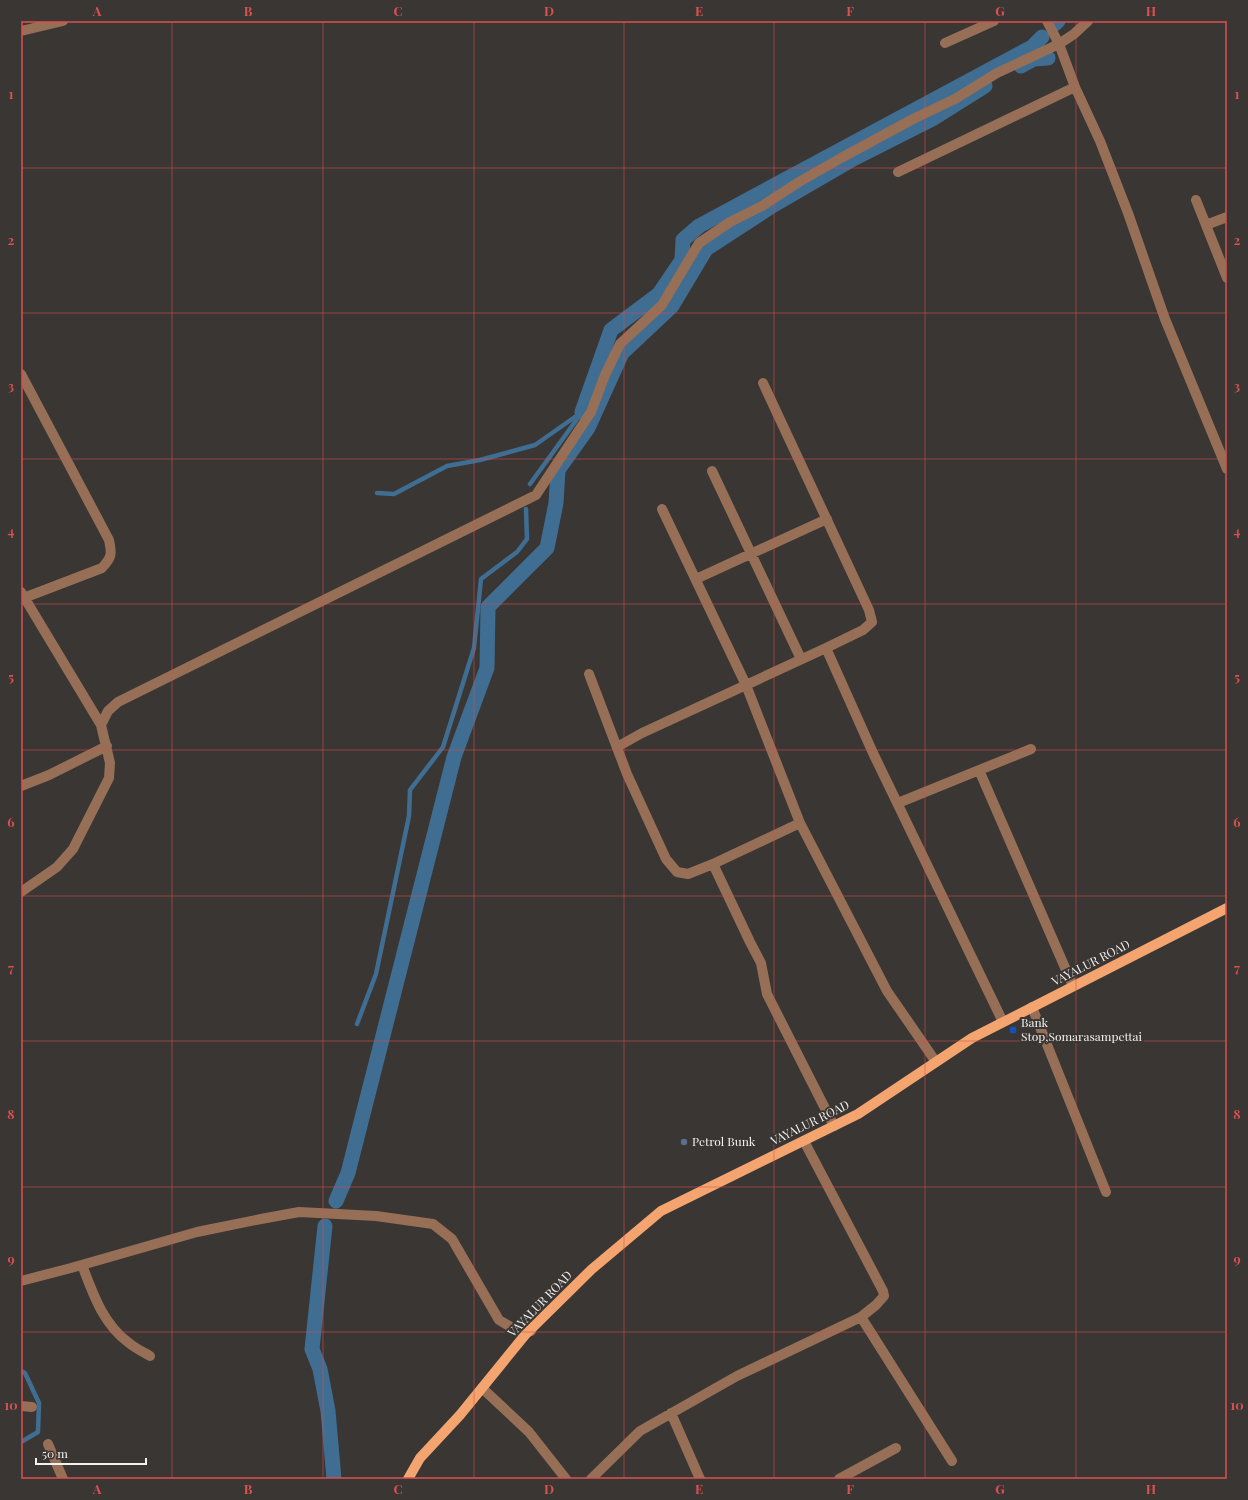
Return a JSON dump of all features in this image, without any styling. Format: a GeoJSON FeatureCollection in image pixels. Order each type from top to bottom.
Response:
{"type":"FeatureCollection","features":[{"type":"Feature","properties":{"kind":"main road","name":"VAYALUR ROAD"},"geometry":{"type":"LineString","coordinates":[[408,1479],[420,1458],[460,1415],[531,1330],[592,1269],[661,1211],[858,1114],[972,1038],[1227,908]]}},
{"type":"Feature","properties":{"kind":"street"},"geometry":{"type":"LineString","coordinates":[[21,31],[63,21]]}},
{"type":"Feature","properties":{"kind":"street"},"geometry":{"type":"LineString","coordinates":[[945,43],[994,21]]}},
{"type":"Feature","properties":{"kind":"street"},"geometry":{"type":"LineString","coordinates":[[1047,21],[1059,44],[1075,87],[1103,148],[1128,213],[1165,319],[1227,469]]}},
{"type":"Feature","properties":{"kind":"street"},"geometry":{"type":"LineString","coordinates":[[102,724],[108,711],[118,702],[536,495],[590,412],[605,375],[620,344],[662,306],[699,243],[730,222],[762,206],[799,182],[841,158],[915,118],[955,99],[997,73],[1059,44],[1074,34],[1088,21]]}},
{"type":"Feature","properties":{"kind":"street"},"geometry":{"type":"LineString","coordinates":[[898,172],[1075,87]]}},
{"type":"Feature","properties":{"kind":"street"},"geometry":{"type":"LineString","coordinates":[[1196,200],[1227,278]]}},
{"type":"Feature","properties":{"kind":"street"},"geometry":{"type":"LineString","coordinates":[[1206,225],[1227,217]]}},
{"type":"Feature","properties":{"kind":"street"},"geometry":{"type":"LineString","coordinates":[[21,374],[108,540],[111,552],[109,560],[102,568],[22,596],[102,724],[110,763],[109,778],[73,849],[57,867],[21,892]]}},
{"type":"Feature","properties":{"kind":"street"},"geometry":{"type":"LineString","coordinates":[[617,747],[642,733],[863,630],[872,622],[869,610],[764,383]]}},
{"type":"Feature","properties":{"kind":"street"},"geometry":{"type":"LineString","coordinates":[[712,471],[801,659]]}},
{"type":"Feature","properties":{"kind":"street"},"geometry":{"type":"LineString","coordinates":[[662,509],[746,685],[800,823],[887,991],[936,1062]]}},
{"type":"Feature","properties":{"kind":"street"},"geometry":{"type":"LineString","coordinates":[[696,579],[827,519]]}},
{"type":"Feature","properties":{"kind":"street"},"geometry":{"type":"LineString","coordinates":[[826,648],[898,803],[1003,1022]]}},
{"type":"Feature","properties":{"kind":"street"},"geometry":{"type":"LineString","coordinates":[[589,674],[627,774],[666,859],[677,872],[688,874],[713,864],[800,823]]}},
{"type":"Feature","properties":{"kind":"street"},"geometry":{"type":"LineString","coordinates":[[21,786],[50,775],[107,746]]}},
{"type":"Feature","properties":{"kind":"street"},"geometry":{"type":"LineString","coordinates":[[898,803],[1031,749]]}},
{"type":"Feature","properties":{"kind":"street"},"geometry":{"type":"LineString","coordinates":[[979,770],[1073,986]]}},
{"type":"Feature","properties":{"kind":"street"},"geometry":{"type":"LineString","coordinates":[[713,864],[761,963],[767,994],[834,1126]]}},
{"type":"Feature","properties":{"kind":"street"},"geometry":{"type":"LineString","coordinates":[[1032,1007],[1106,1192]]}},
{"type":"Feature","properties":{"kind":"street"},"geometry":{"type":"LineString","coordinates":[[590,1479],[640,1431],[737,1376],[861,1317],[882,1300],[884,1296],[883,1291],[804,1141]]}},
{"type":"Feature","properties":{"kind":"street"},"geometry":{"type":"LineString","coordinates":[[21,1281],[196,1232],[299,1212],[376,1216],[433,1224],[452,1238],[499,1320],[516,1330],[531,1330]]}},
{"type":"Feature","properties":{"kind":"street"},"geometry":{"type":"LineString","coordinates":[[82,1265],[95,1301],[111,1326],[128,1343],[150,1356]]}},
{"type":"Feature","properties":{"kind":"street"},"geometry":{"type":"LineString","coordinates":[[861,1317],[952,1461]]}},
{"type":"Feature","properties":{"kind":"street"},"geometry":{"type":"LineString","coordinates":[[482,1388],[529,1432],[566,1479]]}},
{"type":"Feature","properties":{"kind":"street"},"geometry":{"type":"LineString","coordinates":[[21,1406],[32,1407]]}},
{"type":"Feature","properties":{"kind":"street"},"geometry":{"type":"LineString","coordinates":[[671,1413],[700,1479]]}},
{"type":"Feature","properties":{"kind":"street"},"geometry":{"type":"LineString","coordinates":[[48,1444],[63,1479]]}},
{"type":"Feature","properties":{"kind":"street"},"geometry":{"type":"LineString","coordinates":[[839,1479],[896,1448]]}},
{"type":"Feature","properties":{"kind":"waterway"},"geometry":{"type":"LineString","coordinates":[[1055,24],[1058,21]]}},
{"type":"Feature","properties":{"kind":"waterway"},"geometry":{"type":"LineString","coordinates":[[582,412],[611,330],[659,294],[682,260],[683,240],[699,226],[1032,47],[1042,37]]}},
{"type":"Feature","properties":{"kind":"waterway"},"geometry":{"type":"LineString","coordinates":[[1021,66],[1034,59],[1048,58]]}},
{"type":"Feature","properties":{"kind":"waterway"},"geometry":{"type":"LineString","coordinates":[[336,1201],[348,1173],[454,757],[487,668],[488,607],[547,548],[556,503],[558,470],[588,428],[622,353],[672,306],[706,249],[772,206],[853,159],[934,118],[985,86]]}},
{"type":"Feature","properties":{"kind":"waterway"},"geometry":{"type":"LineString","coordinates":[[377,493],[394,494],[447,466],[480,460],[535,445],[582,412]]}},
{"type":"Feature","properties":{"kind":"waterway"},"geometry":{"type":"LineString","coordinates":[[530,484],[580,415]]}},
{"type":"Feature","properties":{"kind":"waterway"},"geometry":{"type":"LineString","coordinates":[[357,1024],[376,974],[409,816],[410,790],[443,747],[474,648],[481,579],[517,552],[527,539],[526,509]]}},
{"type":"Feature","properties":{"kind":"waterway"},"geometry":{"type":"LineString","coordinates":[[325,1226],[312,1349],[320,1369],[328,1411],[334,1479]]}},
{"type":"Feature","properties":{"kind":"waterway"},"geometry":{"type":"LineString","coordinates":[[21,1371],[25,1373],[39,1403],[38,1432],[21,1442]]}},
{"type":"Feature","properties":{"kind":"place","name":"Bank Stop,Somarasampettai"},"geometry":{"type":"Point","coordinates":[1013,1030]}},
{"type":"Feature","properties":{"kind":"place","name":"Petrol Bunk"},"geometry":{"type":"Point","coordinates":[684,1142]}}]}
